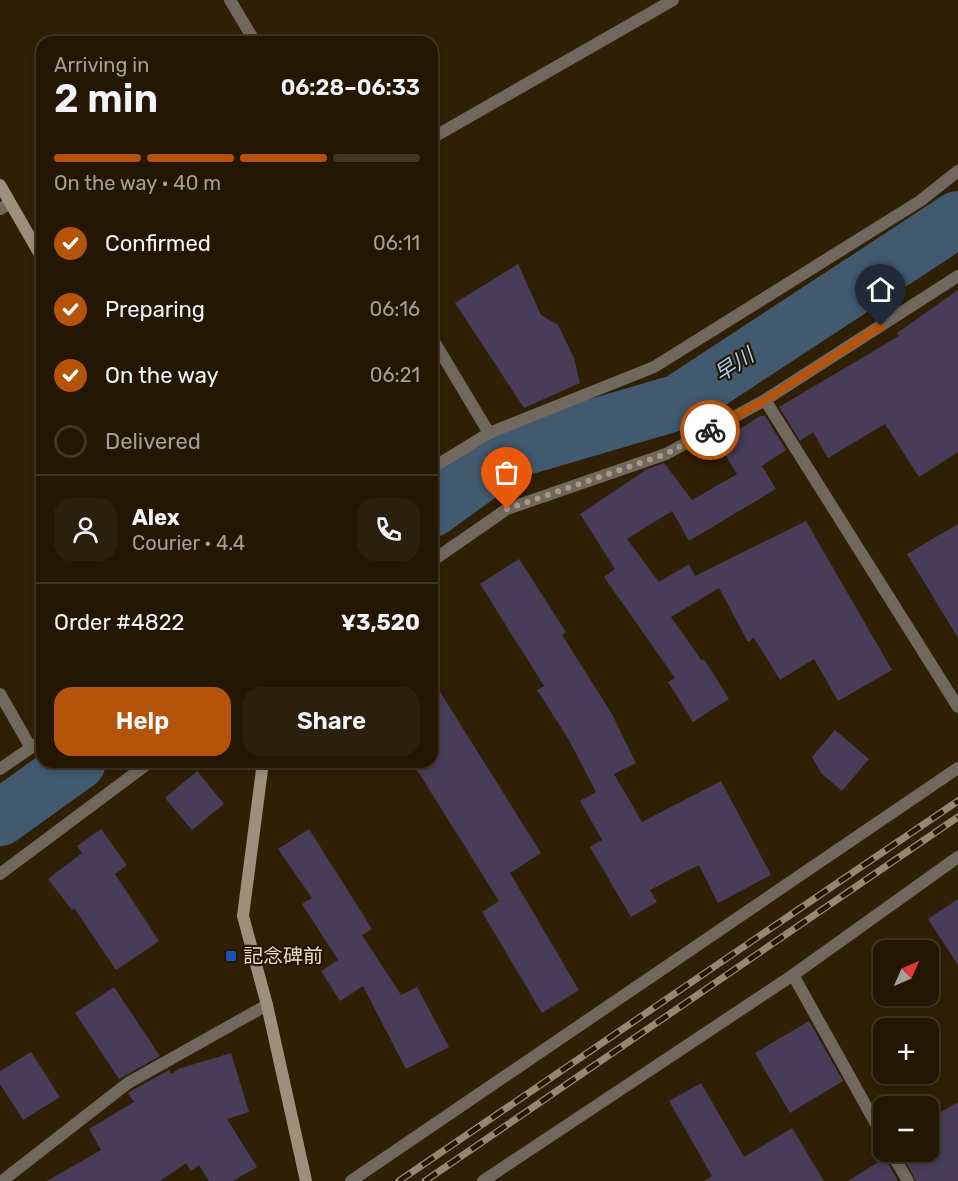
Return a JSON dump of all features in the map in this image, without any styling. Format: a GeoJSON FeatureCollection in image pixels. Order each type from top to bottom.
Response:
{"type":"FeatureCollection","features":[{"type":"Feature","properties":{"kind":"street"},"geometry":{"type":"LineString","coordinates":[[230,0],[251,36]]}},
{"type":"Feature","properties":{"kind":"street"},"geometry":{"type":"LineString","coordinates":[[438,135],[673,0]]}},
{"type":"Feature","properties":{"kind":"street"},"geometry":{"type":"LineString","coordinates":[[438,464],[489,433],[654,367],[920,201],[958,171]]}},
{"type":"Feature","properties":{"kind":"street"},"geometry":{"type":"LineString","coordinates":[[0,185],[5,206],[36,250]]}},
{"type":"Feature","properties":{"kind":"street"},"geometry":{"type":"LineString","coordinates":[[438,557],[507,509],[666,454],[765,400],[958,276]]}},
{"type":"Feature","properties":{"kind":"street"},"geometry":{"type":"LineString","coordinates":[[438,348],[489,433]]}},
{"type":"Feature","properties":{"kind":"street"},"geometry":{"type":"LineString","coordinates":[[765,400],[958,707]]}},
{"type":"Feature","properties":{"kind":"street"},"geometry":{"type":"LineString","coordinates":[[0,694],[31,748]]}},
{"type":"Feature","properties":{"kind":"street"},"geometry":{"type":"LineString","coordinates":[[0,769],[36,744]]}},
{"type":"Feature","properties":{"kind":"street"},"geometry":{"type":"LineString","coordinates":[[0,874],[142,768]]}},
{"type":"Feature","properties":{"kind":"street"},"geometry":{"type":"LineString","coordinates":[[262,768],[243,916],[267,1005],[306,1181]]}},
{"type":"Feature","properties":{"kind":"street"},"geometry":{"type":"LineString","coordinates":[[351,1181],[958,768]]}},
{"type":"Feature","properties":{"kind":"street"},"geometry":{"type":"LineString","coordinates":[[483,1181],[793,975],[958,857]]}},
{"type":"Feature","properties":{"kind":"street"},"geometry":{"type":"LineString","coordinates":[[793,975],[873,1118]]}},
{"type":"Feature","properties":{"kind":"street"},"geometry":{"type":"LineString","coordinates":[[2,1181],[128,1083],[267,1005]]}},
{"type":"Feature","properties":{"kind":"street"},"geometry":{"type":"LineString","coordinates":[[897,1162],[908,1181]]}},
{"type":"Feature","properties":{"kind":"building"},"geometry":{"type":"Polygon","coordinates":[[[518,264],[541,315],[558,325],[574,358],[580,383],[524,408],[455,303],[518,264]]]}},
{"type":"Feature","properties":{"kind":"building"},"geometry":{"type":"Polygon","coordinates":[[[958,290],[958,452],[919,477],[885,424],[828,458],[813,432],[800,441],[779,407],[899,336],[897,333],[958,290]]]}},
{"type":"Feature","properties":{"kind":"building"},"geometry":{"type":"Polygon","coordinates":[[[760,416],[765,416],[786,450],[762,466],[776,489],[689,541],[672,511],[627,539],[659,582],[689,564],[695,576],[806,521],[892,670],[838,701],[814,659],[780,680],[754,638],[748,642],[719,588],[671,617],[702,661],[704,659],[729,699],[693,722],[668,682],[675,678],[604,577],[615,569],[580,514],[647,469],[664,463],[692,500],[737,474],[718,443],[760,416]]]}},
{"type":"Feature","properties":{"kind":"building"},"geometry":{"type":"Polygon","coordinates":[[[958,524],[958,638],[907,554],[958,524]]]}},
{"type":"Feature","properties":{"kind":"building"},"geometry":{"type":"Polygon","coordinates":[[[519,559],[566,632],[562,635],[612,714],[636,763],[614,774],[642,822],[721,781],[771,875],[718,903],[699,865],[650,890],[657,902],[631,917],[590,847],[602,840],[580,801],[596,792],[569,740],[537,690],[544,686],[480,584],[519,559]]]}},
{"type":"Feature","properties":{"kind":"building"},"geometry":{"type":"Polygon","coordinates":[[[438,689],[541,853],[510,873],[579,990],[542,1013],[482,912],[499,901],[416,768],[438,768],[438,689]]]}},
{"type":"Feature","properties":{"kind":"building"},"geometry":{"type":"Polygon","coordinates":[[[835,730],[869,759],[842,791],[821,773],[812,757],[835,730]]]}},
{"type":"Feature","properties":{"kind":"building"},"geometry":{"type":"Polygon","coordinates":[[[197,771],[224,804],[192,830],[165,798],[197,771]]]}},
{"type":"Feature","properties":{"kind":"building"},"geometry":{"type":"Polygon","coordinates":[[[101,829],[127,865],[115,874],[159,941],[116,970],[74,908],[72,910],[48,879],[82,853],[77,846],[101,829]]]}},
{"type":"Feature","properties":{"kind":"building"},"geometry":{"type":"Polygon","coordinates":[[[309,829],[372,929],[362,935],[401,995],[417,987],[449,1047],[406,1069],[363,986],[340,1001],[321,971],[338,960],[302,904],[312,898],[278,849],[309,829]]]}},
{"type":"Feature","properties":{"kind":"building"},"geometry":{"type":"Polygon","coordinates":[[[958,899],[958,965],[928,919],[958,899]]]}},
{"type":"Feature","properties":{"kind":"building"},"geometry":{"type":"Polygon","coordinates":[[[114,987],[160,1056],[119,1079],[75,1013],[114,987]]]}},
{"type":"Feature","properties":{"kind":"building"},"geometry":{"type":"Polygon","coordinates":[[[809,1021],[843,1081],[790,1113],[755,1053],[809,1021]]]}},
{"type":"Feature","properties":{"kind":"building"},"geometry":{"type":"Polygon","coordinates":[[[31,1052],[60,1097],[23,1120],[0,1084],[0,1071],[31,1052]]]}},
{"type":"Feature","properties":{"kind":"building"},"geometry":{"type":"Polygon","coordinates":[[[231,1053],[249,1112],[227,1119],[257,1167],[233,1181],[209,1181],[199,1165],[191,1171],[186,1163],[160,1181],[47,1181],[101,1150],[89,1129],[134,1102],[128,1093],[169,1070],[172,1074],[178,1069],[231,1053]]]}},
{"type":"Feature","properties":{"kind":"building"},"geometry":{"type":"Polygon","coordinates":[[[701,1083],[744,1157],[792,1128],[824,1181],[704,1181],[712,1176],[669,1101],[701,1083]]]}},
{"type":"Feature","properties":{"kind":"building"},"geometry":{"type":"Polygon","coordinates":[[[958,1102],[958,1181],[916,1181],[906,1162],[939,1162],[939,1113],[958,1102]]]}},
{"type":"Feature","properties":{"kind":"building"},"geometry":{"type":"Polygon","coordinates":[[[879,1162],[887,1162],[898,1181],[848,1181],[879,1162]]]}},
{"type":"Feature","properties":{"kind":"waterway","name":"早川"},"geometry":{"type":"LineString","coordinates":[[438,505],[512,451],[679,402],[958,219]]}},
{"type":"Feature","properties":{"kind":"waterway","name":"早川"},"geometry":{"type":"LineString","coordinates":[[0,818],[70,768]]}},
{"type":"Feature","properties":{"kind":"railway"},"geometry":{"type":"LineString","coordinates":[[399,1181],[958,801]]}},
{"type":"Feature","properties":{"kind":"railway"},"geometry":{"type":"LineString","coordinates":[[425,1181],[958,817]]}},
{"type":"Feature","properties":{"kind":"way so far"},"geometry":{"type":"LineString","coordinates":[[507,509],[666,454],[710,430]]}},
{"type":"Feature","properties":{"kind":"place","name":"記念碑前"},"geometry":{"type":"Point","coordinates":[231,956]}},
{"type":"Feature","properties":{"kind":"route"},"geometry":{"type":"LineString","coordinates":[[710,430],[765,400],[881,326]]}}]}
